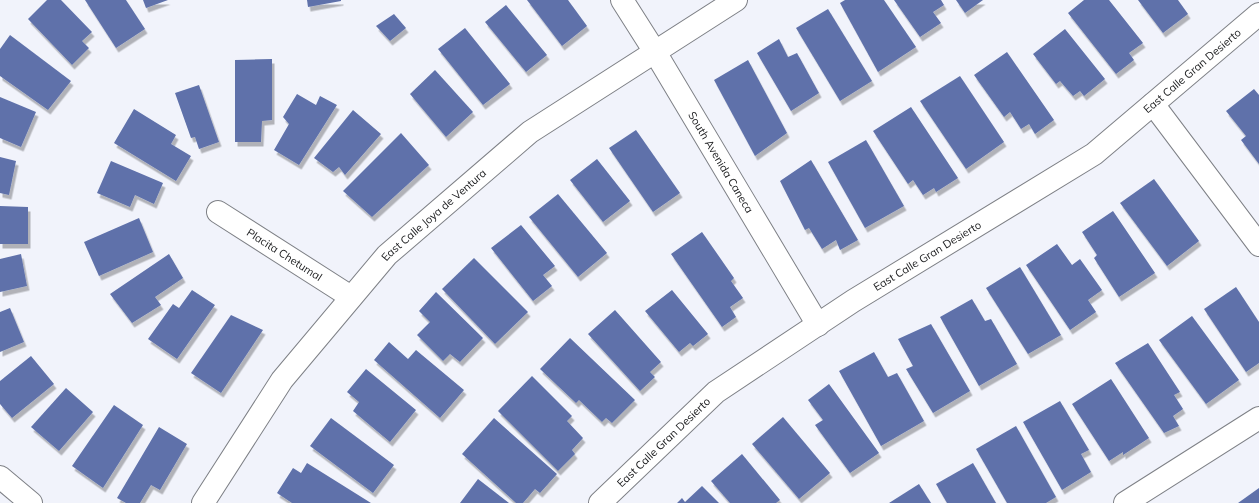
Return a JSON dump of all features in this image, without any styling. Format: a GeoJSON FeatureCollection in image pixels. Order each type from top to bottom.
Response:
{"type":"FeatureCollection","features":[{"type":"Feature","properties":{"kind":"street","name":"South Avenida Caneca"},"geometry":{"type":"LineString","coordinates":[[622,0],[655,52],[818,325]]}},
{"type":"Feature","properties":{"kind":"street","name":"East Calle Joya de Ventura"},"geometry":{"type":"LineString","coordinates":[[203,503],[282,380],[387,255],[530,132],[736,0]]}},
{"type":"Feature","properties":{"kind":"street","name":"East Calle Gran Desierto"},"geometry":{"type":"LineString","coordinates":[[600,503],[716,392],[853,301],[1094,154],[1259,14]]}},
{"type":"Feature","properties":{"kind":"street"},"geometry":{"type":"LineString","coordinates":[[1153,104],[1259,245]]}},
{"type":"Feature","properties":{"kind":"street","name":"Placita Chetumal"},"geometry":{"type":"LineString","coordinates":[[218,212],[351,297]]}},
{"type":"Feature","properties":{"kind":"street"},"geometry":{"type":"LineString","coordinates":[[1125,503],[1259,418]]}},
{"type":"Feature","properties":{"kind":"street"},"geometry":{"type":"LineString","coordinates":[[0,477],[31,503]]}},
{"type":"Feature","properties":{"kind":"building"},"geometry":{"type":"Polygon","coordinates":[[[47,0],[61,0],[92,32],[82,41],[89,48],[72,65],[28,19],[47,0]]]}},
{"type":"Feature","properties":{"kind":"building"},"geometry":{"type":"Polygon","coordinates":[[[85,0],[126,0],[145,29],[116,48],[85,0]]]}},
{"type":"Feature","properties":{"kind":"building"},"geometry":{"type":"Polygon","coordinates":[[[143,0],[168,0],[146,8],[143,0]]]}},
{"type":"Feature","properties":{"kind":"building"},"geometry":{"type":"Polygon","coordinates":[[[307,0],[341,0],[341,1],[308,7],[307,0]]]}},
{"type":"Feature","properties":{"kind":"building"},"geometry":{"type":"Polygon","coordinates":[[[527,0],[568,0],[587,26],[562,46],[527,0]]]}},
{"type":"Feature","properties":{"kind":"building"},"geometry":{"type":"Polygon","coordinates":[[[845,0],[884,0],[916,47],[878,72],[840,3],[845,0]]]}},
{"type":"Feature","properties":{"kind":"building"},"geometry":{"type":"Polygon","coordinates":[[[894,0],[941,0],[944,5],[933,12],[941,23],[920,37],[894,0]]]}},
{"type":"Feature","properties":{"kind":"building"},"geometry":{"type":"Polygon","coordinates":[[[956,0],[983,0],[965,13],[956,0]]]}},
{"type":"Feature","properties":{"kind":"building"},"geometry":{"type":"Polygon","coordinates":[[[1084,0],[1109,0],[1143,43],[1129,53],[1134,60],[1116,74],[1068,13],[1084,0]]]}},
{"type":"Feature","properties":{"kind":"building"},"geometry":{"type":"Polygon","coordinates":[[[1138,0],[1178,0],[1188,14],[1163,33],[1138,0]]]}},
{"type":"Feature","properties":{"kind":"building"},"geometry":{"type":"Polygon","coordinates":[[[506,5],[547,55],[526,72],[485,22],[506,5]]]}},
{"type":"Feature","properties":{"kind":"building"},"geometry":{"type":"Polygon","coordinates":[[[828,9],[872,81],[840,101],[796,28],[828,9]]]}},
{"type":"Feature","properties":{"kind":"building"},"geometry":{"type":"Polygon","coordinates":[[[394,14],[406,28],[390,41],[376,26],[394,14]]]}},
{"type":"Feature","properties":{"kind":"building"},"geometry":{"type":"Polygon","coordinates":[[[465,28],[510,84],[483,105],[438,49],[465,28]]]}},
{"type":"Feature","properties":{"kind":"building"},"geometry":{"type":"Polygon","coordinates":[[[1065,29],[1105,79],[1084,96],[1080,91],[1073,96],[1060,81],[1056,84],[1033,54],[1065,29]]]}},
{"type":"Feature","properties":{"kind":"building"},"geometry":{"type":"Polygon","coordinates":[[[10,35],[71,81],[48,110],[0,76],[0,49],[10,35]]]}},
{"type":"Feature","properties":{"kind":"building"},"geometry":{"type":"Polygon","coordinates":[[[779,39],[788,57],[797,53],[819,93],[791,111],[757,53],[779,39]]]}},
{"type":"Feature","properties":{"kind":"building"},"geometry":{"type":"Polygon","coordinates":[[[1007,52],[1054,120],[1035,134],[1029,124],[1021,129],[1010,112],[1004,117],[974,75],[1007,52]]]}},
{"type":"Feature","properties":{"kind":"building"},"geometry":{"type":"Polygon","coordinates":[[[272,59],[272,120],[262,121],[261,142],[235,142],[235,60],[272,59]]]}},
{"type":"Feature","properties":{"kind":"building"},"geometry":{"type":"Polygon","coordinates":[[[748,60],[787,133],[755,156],[714,80],[748,60]]]}},
{"type":"Feature","properties":{"kind":"building"},"geometry":{"type":"Polygon","coordinates":[[[435,70],[473,112],[446,137],[410,94],[435,70]]]}},
{"type":"Feature","properties":{"kind":"building"},"geometry":{"type":"Polygon","coordinates":[[[960,76],[1004,142],[966,169],[920,101],[960,76]]]}},
{"type":"Feature","properties":{"kind":"building"},"geometry":{"type":"Polygon","coordinates":[[[199,85],[219,142],[199,149],[195,137],[191,138],[175,93],[199,85]]]}},
{"type":"Feature","properties":{"kind":"building"},"geometry":{"type":"Polygon","coordinates":[[[1254,89],[1259,95],[1259,164],[1241,140],[1246,136],[1226,111],[1254,89]]]}},
{"type":"Feature","properties":{"kind":"building"},"geometry":{"type":"Polygon","coordinates":[[[297,94],[316,105],[320,96],[337,105],[299,165],[274,150],[289,124],[283,117],[297,94]]]}},
{"type":"Feature","properties":{"kind":"building"},"geometry":{"type":"Polygon","coordinates":[[[0,97],[36,112],[21,147],[0,138],[0,97]]]}},
{"type":"Feature","properties":{"kind":"building"},"geometry":{"type":"Polygon","coordinates":[[[911,107],[958,178],[936,192],[934,188],[923,195],[913,180],[908,184],[873,131],[911,107]]]}},
{"type":"Feature","properties":{"kind":"building"},"geometry":{"type":"Polygon","coordinates":[[[134,109],[176,135],[171,144],[191,156],[176,181],[114,143],[134,109]]]}},
{"type":"Feature","properties":{"kind":"building"},"geometry":{"type":"Polygon","coordinates":[[[353,110],[381,134],[345,175],[339,167],[333,172],[314,158],[353,110]]]}},
{"type":"Feature","properties":{"kind":"building"},"geometry":{"type":"Polygon","coordinates":[[[636,130],[680,193],[653,212],[609,148],[636,130]]]}},
{"type":"Feature","properties":{"kind":"building"},"geometry":{"type":"Polygon","coordinates":[[[401,133],[429,165],[372,217],[343,191],[401,133]]]}},
{"type":"Feature","properties":{"kind":"building"},"geometry":{"type":"Polygon","coordinates":[[[866,140],[904,206],[865,228],[828,162],[866,140]]]}},
{"type":"Feature","properties":{"kind":"building"},"geometry":{"type":"Polygon","coordinates":[[[0,157],[16,161],[9,195],[0,193],[0,157]]]}},
{"type":"Feature","properties":{"kind":"building"},"geometry":{"type":"Polygon","coordinates":[[[597,159],[630,201],[603,222],[570,180],[597,159]]]}},
{"type":"Feature","properties":{"kind":"building"},"geometry":{"type":"Polygon","coordinates":[[[811,160],[858,240],[840,250],[836,240],[822,249],[809,228],[805,230],[780,181],[811,160]]]}},
{"type":"Feature","properties":{"kind":"building"},"geometry":{"type":"Polygon","coordinates":[[[111,161],[163,183],[154,204],[135,195],[130,207],[97,193],[111,161]]]}},
{"type":"Feature","properties":{"kind":"building"},"geometry":{"type":"Polygon","coordinates":[[[1154,179],[1199,241],[1167,266],[1120,203],[1154,179]]]}},
{"type":"Feature","properties":{"kind":"building"},"geometry":{"type":"Polygon","coordinates":[[[558,194],[607,253],[578,277],[529,217],[558,194]]]}},
{"type":"Feature","properties":{"kind":"building"},"geometry":{"type":"Polygon","coordinates":[[[0,206],[28,207],[28,244],[0,244],[0,206]]]}},
{"type":"Feature","properties":{"kind":"building"},"geometry":{"type":"Polygon","coordinates":[[[1113,211],[1155,273],[1119,297],[1094,258],[1097,255],[1082,232],[1113,211]]]}},
{"type":"Feature","properties":{"kind":"building"},"geometry":{"type":"Polygon","coordinates":[[[139,218],[153,252],[99,276],[84,242],[139,218]]]}},
{"type":"Feature","properties":{"kind":"building"},"geometry":{"type":"Polygon","coordinates":[[[521,225],[555,266],[543,275],[552,286],[533,301],[491,248],[521,225]]]}},
{"type":"Feature","properties":{"kind":"building"},"geometry":{"type":"Polygon","coordinates":[[[702,232],[734,278],[731,281],[743,298],[730,307],[736,317],[722,327],[671,254],[702,232]]]}},
{"type":"Feature","properties":{"kind":"building"},"geometry":{"type":"Polygon","coordinates":[[[1057,244],[1072,265],[1080,259],[1102,290],[1088,300],[1096,312],[1070,330],[1026,265],[1057,244]]]}},
{"type":"Feature","properties":{"kind":"building"},"geometry":{"type":"Polygon","coordinates":[[[21,254],[27,286],[0,292],[0,259],[21,254]]]}},
{"type":"Feature","properties":{"kind":"building"},"geometry":{"type":"Polygon","coordinates":[[[169,254],[183,278],[155,297],[161,305],[132,323],[110,294],[169,254]]]}},
{"type":"Feature","properties":{"kind":"building"},"geometry":{"type":"Polygon","coordinates":[[[474,258],[528,312],[495,344],[442,289],[474,258]]]}},
{"type":"Feature","properties":{"kind":"building"},"geometry":{"type":"Polygon","coordinates":[[[1020,267],[1061,335],[1028,354],[986,288],[1020,267]]]}},
{"type":"Feature","properties":{"kind":"building"},"geometry":{"type":"Polygon","coordinates":[[[1236,287],[1259,322],[1259,363],[1246,372],[1204,309],[1236,287]]]}},
{"type":"Feature","properties":{"kind":"building"},"geometry":{"type":"Polygon","coordinates":[[[192,290],[215,305],[177,359],[148,339],[173,304],[179,308],[192,290]]]}},
{"type":"Feature","properties":{"kind":"building"},"geometry":{"type":"Polygon","coordinates":[[[672,290],[708,334],[693,346],[690,343],[679,352],[645,311],[672,290]]]}},
{"type":"Feature","properties":{"kind":"building"},"geometry":{"type":"Polygon","coordinates":[[[436,292],[483,338],[460,362],[450,354],[443,361],[417,335],[430,322],[419,311],[436,292]]]}},
{"type":"Feature","properties":{"kind":"building"},"geometry":{"type":"Polygon","coordinates":[[[972,299],[985,321],[991,319],[1017,364],[979,386],[940,317],[972,299]]]}},
{"type":"Feature","properties":{"kind":"building"},"geometry":{"type":"Polygon","coordinates":[[[10,308],[24,342],[0,352],[0,312],[10,308]]]}},
{"type":"Feature","properties":{"kind":"building"},"geometry":{"type":"Polygon","coordinates":[[[615,310],[661,362],[650,372],[655,377],[640,391],[588,334],[615,310]]]}},
{"type":"Feature","properties":{"kind":"building"},"geometry":{"type":"Polygon","coordinates":[[[231,315],[263,330],[221,393],[191,373],[231,315]]]}},
{"type":"Feature","properties":{"kind":"building"},"geometry":{"type":"Polygon","coordinates":[[[1192,316],[1239,380],[1206,404],[1159,340],[1192,316]]]}},
{"type":"Feature","properties":{"kind":"building"},"geometry":{"type":"Polygon","coordinates":[[[931,324],[970,391],[933,413],[906,369],[913,366],[898,339],[931,324]]]}},
{"type":"Feature","properties":{"kind":"building"},"geometry":{"type":"Polygon","coordinates":[[[570,338],[635,400],[612,423],[606,418],[602,422],[579,400],[576,403],[540,369],[570,338]]]}},
{"type":"Feature","properties":{"kind":"building"},"geometry":{"type":"Polygon","coordinates":[[[389,342],[408,359],[416,350],[464,390],[440,418],[374,360],[389,342]]]}},
{"type":"Feature","properties":{"kind":"building"},"geometry":{"type":"Polygon","coordinates":[[[1148,343],[1180,392],[1174,395],[1183,409],[1173,416],[1179,426],[1164,433],[1115,363],[1148,343]]]}},
{"type":"Feature","properties":{"kind":"building"},"geometry":{"type":"Polygon","coordinates":[[[874,352],[888,377],[897,373],[924,421],[881,446],[839,371],[874,352]]]}},
{"type":"Feature","properties":{"kind":"building"},"geometry":{"type":"Polygon","coordinates":[[[31,356],[54,384],[12,418],[0,404],[0,381],[31,356]]]}},
{"type":"Feature","properties":{"kind":"building"},"geometry":{"type":"Polygon","coordinates":[[[366,369],[416,410],[390,442],[353,411],[359,402],[347,392],[366,369]]]}},
{"type":"Feature","properties":{"kind":"building"},"geometry":{"type":"Polygon","coordinates":[[[532,376],[572,416],[567,421],[583,438],[572,450],[575,454],[558,471],[498,411],[532,376]]]}},
{"type":"Feature","properties":{"kind":"building"},"geometry":{"type":"Polygon","coordinates":[[[1111,379],[1149,438],[1123,455],[1123,452],[1109,461],[1072,404],[1111,379]]]}},
{"type":"Feature","properties":{"kind":"building"},"geometry":{"type":"Polygon","coordinates":[[[829,384],[879,453],[850,473],[815,425],[823,420],[808,400],[829,384]]]}},
{"type":"Feature","properties":{"kind":"building"},"geometry":{"type":"Polygon","coordinates":[[[66,388],[93,412],[59,451],[31,427],[66,388]]]}},
{"type":"Feature","properties":{"kind":"building"},"geometry":{"type":"Polygon","coordinates":[[[1060,401],[1089,450],[1081,454],[1091,472],[1062,490],[1023,422],[1060,401]]]}},
{"type":"Feature","properties":{"kind":"building"},"geometry":{"type":"Polygon","coordinates":[[[114,405],[143,425],[103,488],[72,466],[114,405]]]}},
{"type":"Feature","properties":{"kind":"building"},"geometry":{"type":"Polygon","coordinates":[[[783,417],[830,473],[799,499],[752,444],[783,417]]]}},
{"type":"Feature","properties":{"kind":"building"},"geometry":{"type":"Polygon","coordinates":[[[331,418],[394,465],[373,493],[310,446],[331,418]]]}},
{"type":"Feature","properties":{"kind":"building"},"geometry":{"type":"Polygon","coordinates":[[[494,418],[557,474],[540,493],[535,489],[523,503],[516,503],[462,454],[494,418]]]}},
{"type":"Feature","properties":{"kind":"building"},"geometry":{"type":"Polygon","coordinates":[[[1016,426],[1056,497],[1046,503],[1007,503],[976,449],[1016,426]]]}},
{"type":"Feature","properties":{"kind":"building"},"geometry":{"type":"Polygon","coordinates":[[[159,427],[187,444],[160,490],[151,485],[140,503],[126,503],[117,498],[159,427]]]}},
{"type":"Feature","properties":{"kind":"building"},"geometry":{"type":"Polygon","coordinates":[[[742,454],[780,500],[776,503],[730,503],[711,481],[742,454]]]}},
{"type":"Feature","properties":{"kind":"building"},"geometry":{"type":"Polygon","coordinates":[[[307,463],[371,503],[292,503],[277,493],[293,468],[301,473],[307,463]]]}},
{"type":"Feature","properties":{"kind":"building"},"geometry":{"type":"Polygon","coordinates":[[[973,463],[996,503],[947,503],[936,484],[973,463]]]}},
{"type":"Feature","properties":{"kind":"building"},"geometry":{"type":"Polygon","coordinates":[[[478,479],[509,503],[460,503],[478,479]]]}},
{"type":"Feature","properties":{"kind":"building"},"geometry":{"type":"Polygon","coordinates":[[[919,484],[931,503],[889,503],[919,484]]]}},
{"type":"Feature","properties":{"kind":"building"},"geometry":{"type":"Polygon","coordinates":[[[702,486],[719,503],[677,503],[682,498],[685,502],[702,486]]]}},
{"type":"Feature","properties":{"kind":"building"},"geometry":{"type":"Polygon","coordinates":[[[1259,488],[1259,503],[1238,503],[1259,488]]]}}]}
